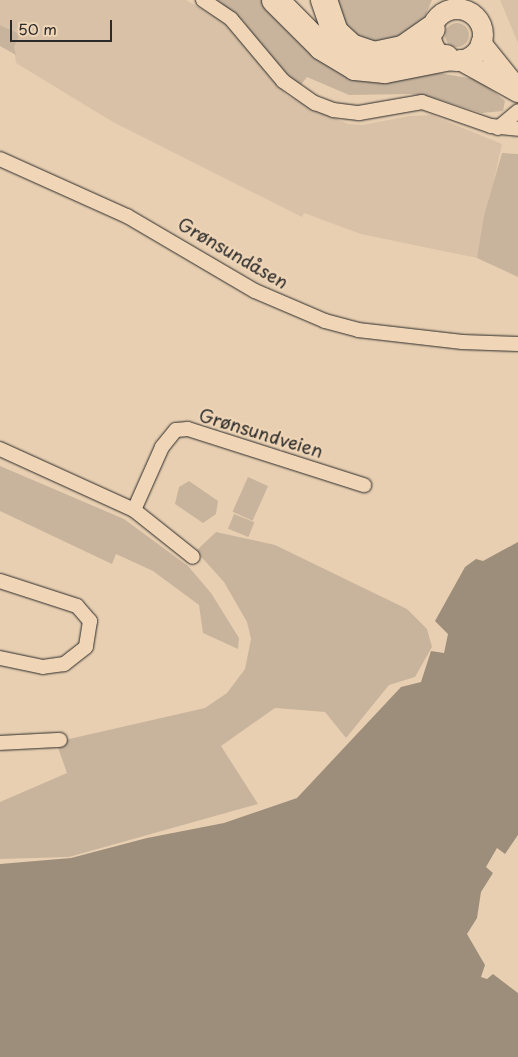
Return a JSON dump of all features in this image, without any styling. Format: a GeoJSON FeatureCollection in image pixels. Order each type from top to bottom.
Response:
{"type":"FeatureCollection","features":[{"type":"Feature","properties":{"kind":"highway"},"geometry":{"type":"LineString","coordinates":[[275,0],[322,47],[355,67],[385,70],[453,59]]}},
{"type":"Feature","properties":{"kind":"highway"},"geometry":{"type":"LineString","coordinates":[[324,0],[335,32],[351,47],[374,55],[403,49],[438,15]]}},
{"type":"Feature","properties":{"kind":"street"},"geometry":{"type":"LineString","coordinates":[[203,0],[232,18],[283,81],[315,103],[333,110],[359,113],[422,102],[498,128],[518,129]]}},
{"type":"Feature","properties":{"kind":"street"},"geometry":{"type":"LineString","coordinates":[[453,59],[473,55],[481,43],[482,29],[472,8],[454,9],[438,15],[435,49],[453,59],[518,90]]}},
{"type":"Feature","properties":{"kind":"street"},"geometry":{"type":"LineString","coordinates":[[481,43],[518,90]]}},
{"type":"Feature","properties":{"kind":"street"},"geometry":{"type":"LineString","coordinates":[[498,128],[518,111]]}},
{"type":"Feature","properties":{"kind":"street","name":"Grønsundåsen"},"geometry":{"type":"LineString","coordinates":[[0,159],[127,216],[255,291],[325,321],[358,330],[518,344]]}},
{"type":"Feature","properties":{"kind":"street","name":"Grønsundveien"},"geometry":{"type":"LineString","coordinates":[[134,510],[162,447],[176,430],[202,433],[364,485]]}},
{"type":"Feature","properties":{"kind":"street"},"geometry":{"type":"LineString","coordinates":[[0,449],[134,510],[193,557]]}},
{"type":"Feature","properties":{"kind":"street"},"geometry":{"type":"LineString","coordinates":[[0,581],[77,606],[90,621],[90,630],[86,647],[64,664],[43,667],[0,658]]}},
{"type":"Feature","properties":{"kind":"street"},"geometry":{"type":"LineString","coordinates":[[0,743],[60,740]]}},
{"type":"Feature","properties":{"kind":"shaded area"},"geometry":{"type":"Polygon","coordinates":[[[0,0],[186,0],[222,21],[247,45],[286,95],[320,112],[348,124],[363,125],[409,116],[431,115],[502,144],[477,258],[361,234],[304,213],[302,217],[113,122],[16,63],[14,47],[20,34],[0,25],[0,0]]]}},
{"type":"Feature","properties":{"kind":"shaded area"},"geometry":{"type":"Polygon","coordinates":[[[217,0],[266,0],[315,52],[480,80],[505,101],[503,111],[482,113],[431,97],[411,94],[349,95],[307,77],[300,86],[275,63],[243,21],[217,0]]]}},
{"type":"Feature","properties":{"kind":"shaded area"},"geometry":{"type":"Polygon","coordinates":[[[330,0],[432,0],[423,21],[394,45],[357,42],[330,0]]]}},
{"type":"Feature","properties":{"kind":"shaded area"},"geometry":{"type":"Polygon","coordinates":[[[500,0],[518,0],[518,43],[500,0]]]}},
{"type":"Feature","properties":{"kind":"shaded area"},"geometry":{"type":"Polygon","coordinates":[[[457,23],[466,26],[469,35],[466,44],[457,47],[448,44],[445,35],[448,26],[457,23]]]}},
{"type":"Feature","properties":{"kind":"shaded area"},"geometry":{"type":"Polygon","coordinates":[[[0,25],[20,34],[14,47],[16,55],[0,46],[0,25]]]}},
{"type":"Feature","properties":{"kind":"shaded area"},"geometry":{"type":"Polygon","coordinates":[[[502,153],[518,154],[518,277],[477,258],[484,216],[502,153]]]}},
{"type":"Feature","properties":{"kind":"shaded area"},"geometry":{"type":"Polygon","coordinates":[[[0,466],[124,519],[188,566],[211,593],[239,638],[238,649],[203,633],[199,605],[153,571],[116,554],[112,564],[0,511],[0,466]]]}},
{"type":"Feature","properties":{"kind":"shaded area"},"geometry":{"type":"Polygon","coordinates":[[[248,477],[268,486],[253,521],[233,512],[248,477]]]}},
{"type":"Feature","properties":{"kind":"shaded area"},"geometry":{"type":"Polygon","coordinates":[[[189,481],[218,501],[216,514],[203,523],[175,504],[179,487],[189,481]]]}},
{"type":"Feature","properties":{"kind":"shaded area"},"geometry":{"type":"Polygon","coordinates":[[[234,514],[254,522],[248,537],[228,529],[234,514]]]}},
{"type":"Feature","properties":{"kind":"shaded area"},"geometry":{"type":"Polygon","coordinates":[[[216,532],[275,545],[407,609],[427,629],[432,647],[415,677],[389,685],[346,738],[325,712],[275,708],[221,746],[258,804],[69,857],[0,859],[0,802],[67,773],[56,742],[205,708],[227,693],[245,669],[251,639],[247,622],[224,582],[196,551],[216,532]]]}},
{"type":"Feature","properties":{"kind":"shaded area"},"geometry":{"type":"Polygon","coordinates":[[[518,542],[518,835],[505,854],[497,848],[486,867],[493,873],[481,892],[477,918],[467,934],[485,965],[481,977],[487,979],[493,974],[518,993],[518,1057],[0,1057],[0,864],[71,858],[147,838],[224,823],[297,798],[401,687],[421,682],[431,651],[444,653],[448,634],[435,621],[465,567],[476,559],[483,561],[518,542]]]}}]}
